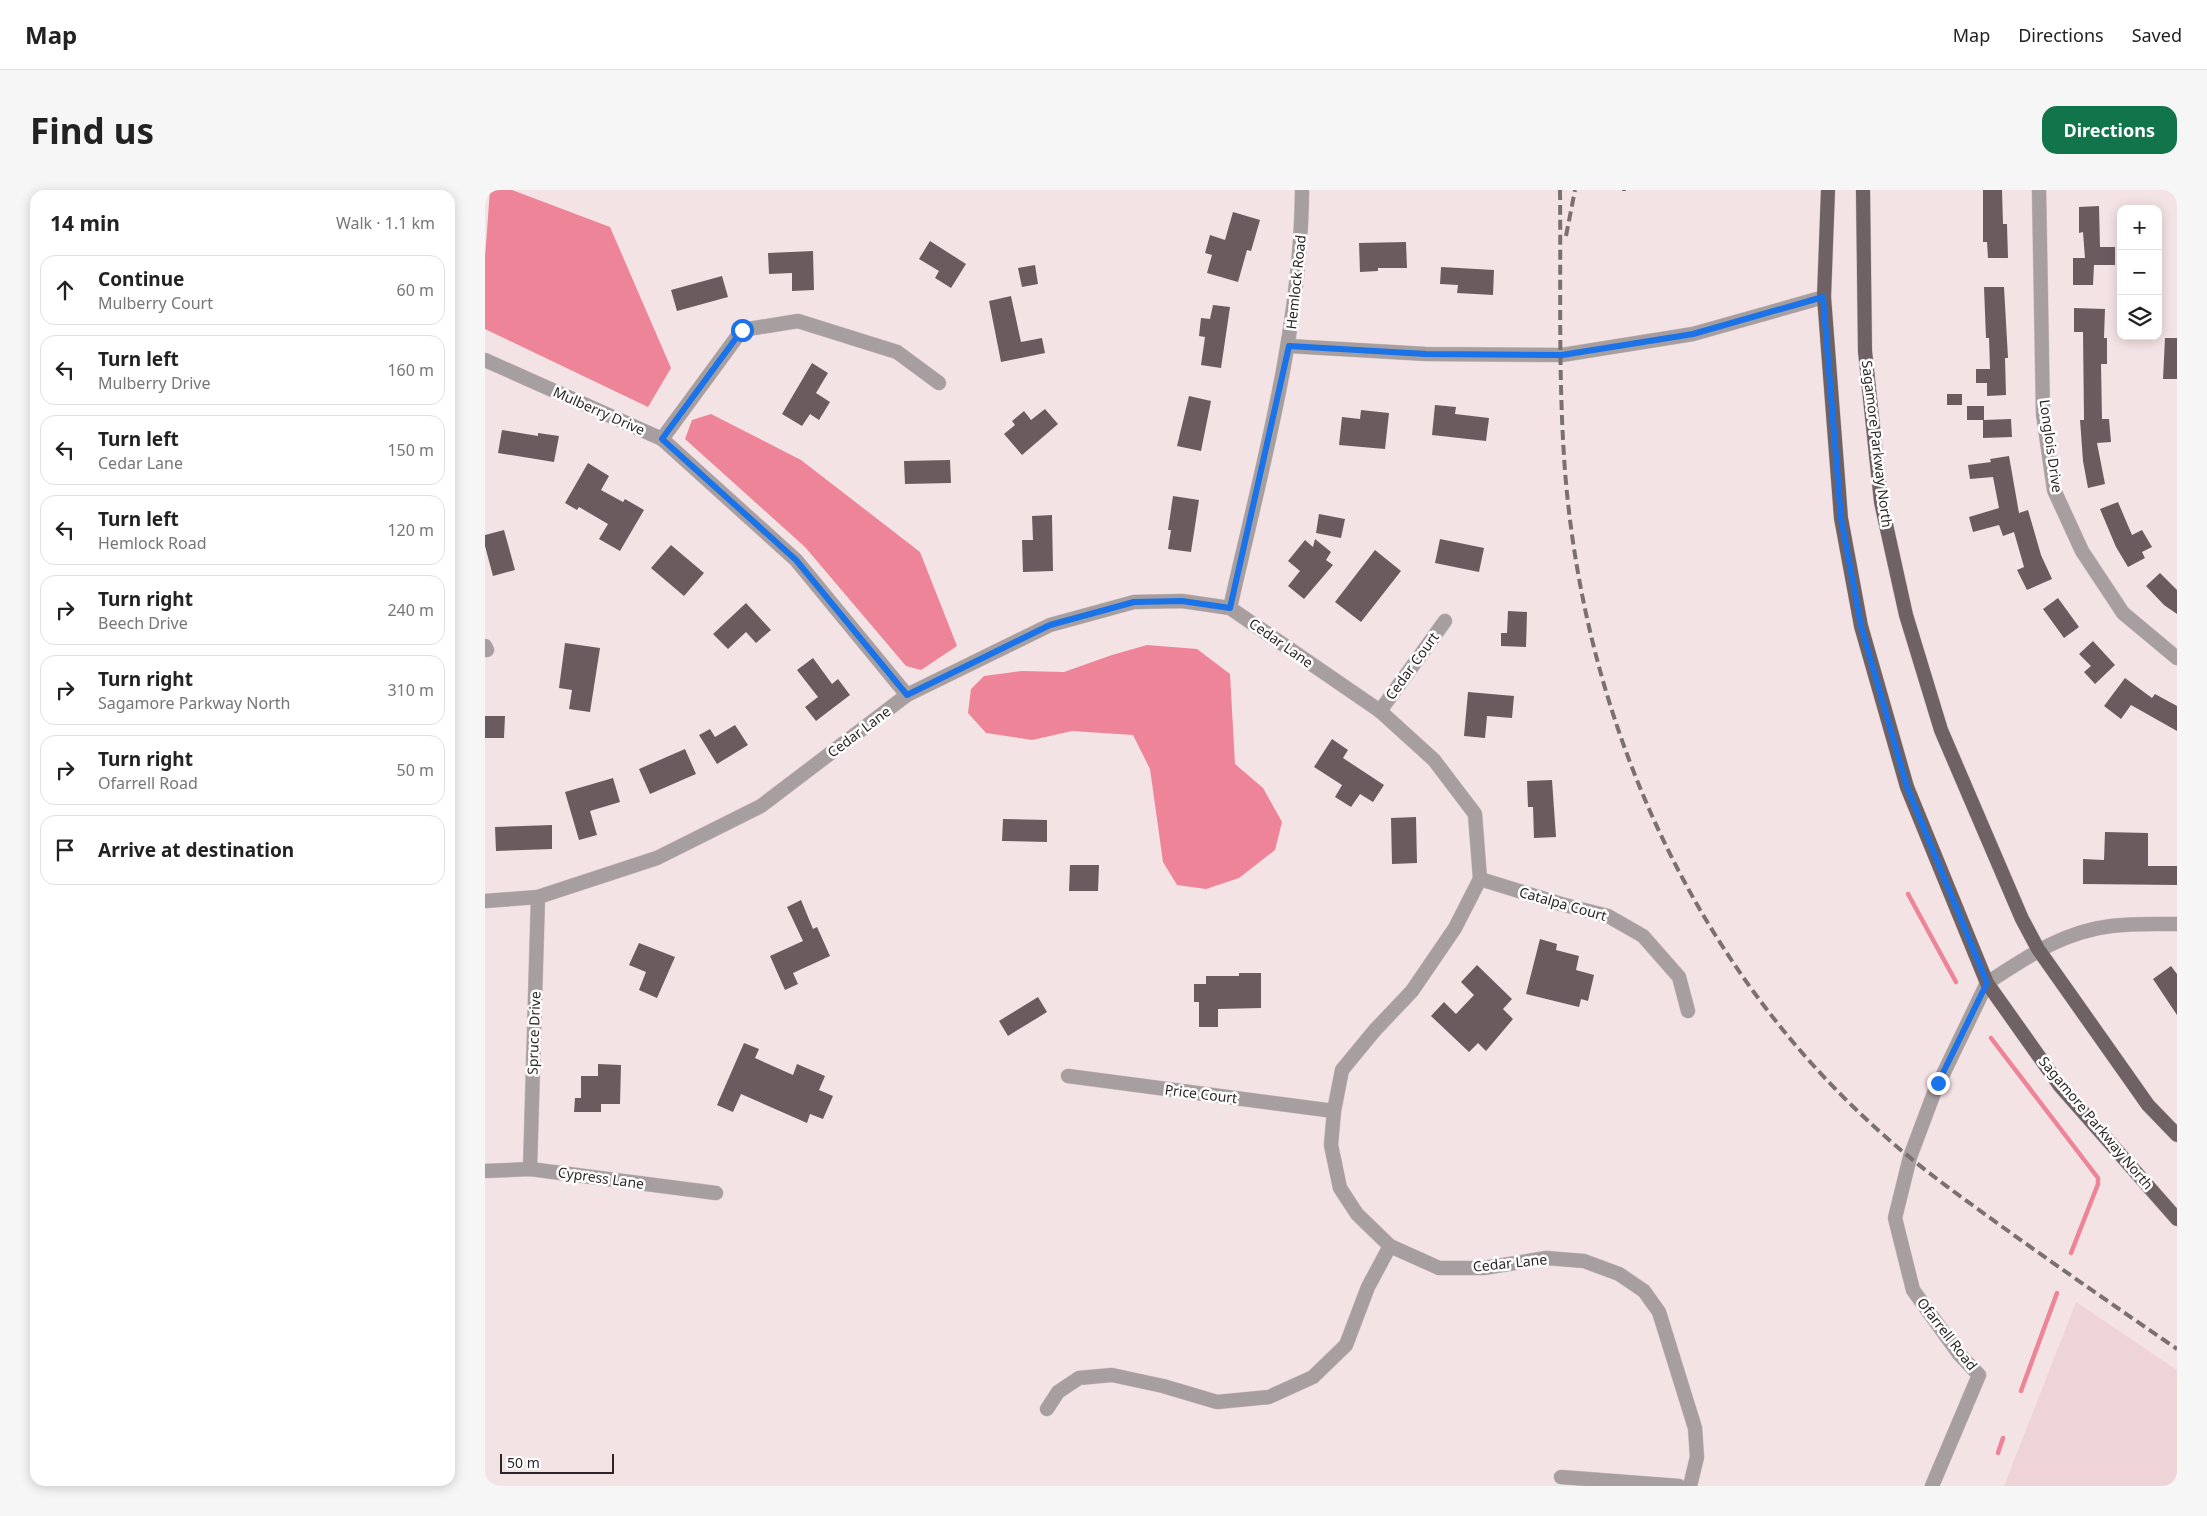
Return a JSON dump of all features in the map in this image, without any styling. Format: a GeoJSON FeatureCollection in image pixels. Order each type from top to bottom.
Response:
{"type":"FeatureCollection","features":[{"type":"Feature","properties":{"kind":"main road","name":"Sagamore Parkway North"},"geometry":{"type":"LineString","coordinates":[[1828,190],[1823,297],[1841,518],[1861,626],[1907,787],[1987,983],[2060,1086],[2177,1219]]}},
{"type":"Feature","properties":{"kind":"main road","name":"Sagamore Parkway North"},"geometry":{"type":"LineString","coordinates":[[1863,190],[1865,351],[1881,502],[1906,615],[1941,730],[2022,919],[2038,949],[2148,1104],[2177,1134]]}},
{"type":"Feature","properties":{"kind":"street","name":"Hemlock Road"},"geometry":{"type":"LineString","coordinates":[[1230,608],[1289,346],[1302,240],[1302,190]]}},
{"type":"Feature","properties":{"kind":"street","name":"Longlois Drive"},"geometry":{"type":"LineString","coordinates":[[2039,190],[2043,414],[2054,490],[2082,551],[2123,613],[2177,658]]}},
{"type":"Feature","properties":{"kind":"street"},"geometry":{"type":"LineString","coordinates":[[1289,346],[1426,354],[1562,355],[1693,334],[1823,297]]}},
{"type":"Feature","properties":{"kind":"street"},"geometry":{"type":"LineString","coordinates":[[662,439],[742,330],[798,321],[897,352],[939,383]]}},
{"type":"Feature","properties":{"kind":"street","name":"Mulberry Drive"},"geometry":{"type":"LineString","coordinates":[[485,360],[662,439],[796,560],[907,695]]}},
{"type":"Feature","properties":{"kind":"street","name":"Cedar Lane"},"geometry":{"type":"LineString","coordinates":[[485,901],[539,897],[657,858],[761,806],[907,695],[1050,625],[1134,602],[1182,601],[1230,608],[1380,711],[1434,760],[1475,814],[1480,879],[1455,928],[1412,991],[1375,1030],[1342,1070],[1334,1111],[1331,1145],[1340,1188],[1357,1214],[1390,1246],[1439,1268],[1484,1268],[1546,1258],[1584,1261],[1619,1274],[1644,1291],[1659,1312],[1695,1428],[1697,1457],[1690,1486]]}},
{"type":"Feature","properties":{"kind":"street","name":"Cedar Court"},"geometry":{"type":"LineString","coordinates":[[1380,711],[1445,621]]}},
{"type":"Feature","properties":{"kind":"street","name":"Catalpa Court"},"geometry":{"type":"LineString","coordinates":[[1480,879],[1561,904],[1608,916],[1643,936],[1679,977],[1688,1011]]}},
{"type":"Feature","properties":{"kind":"street","name":"Spruce Drive"},"geometry":{"type":"LineString","coordinates":[[530,1169],[539,897]]}},
{"type":"Feature","properties":{"kind":"street"},"geometry":{"type":"LineString","coordinates":[[1987,983],[2038,949],[2074,934],[2112,926],[2177,924]]}},
{"type":"Feature","properties":{"kind":"street","name":"Ofarrell Road"},"geometry":{"type":"LineString","coordinates":[[1932,1486],[1979,1375],[1959,1354],[1913,1290],[1895,1218],[1910,1157],[1938,1083],[1987,983]]}},
{"type":"Feature","properties":{"kind":"street","name":"Price Court"},"geometry":{"type":"LineString","coordinates":[[1068,1076],[1334,1111]]}},
{"type":"Feature","properties":{"kind":"street","name":"Cypress Lane"},"geometry":{"type":"LineString","coordinates":[[485,1171],[530,1169],[716,1193]]}},
{"type":"Feature","properties":{"kind":"street"},"geometry":{"type":"LineString","coordinates":[[1047,1409],[1058,1392],[1079,1378],[1111,1375],[1163,1386],[1217,1402],[1269,1397],[1313,1377],[1347,1345],[1368,1287],[1390,1246]]}},
{"type":"Feature","properties":{"kind":"street"},"geometry":{"type":"LineString","coordinates":[[1561,1477],[1679,1486]]}},
{"type":"Feature","properties":{"kind":"shaded area"},"geometry":{"type":"Polygon","coordinates":[[[490,190],[512,190],[610,227],[671,368],[648,407],[485,329],[485,257],[490,190]]]}},
{"type":"Feature","properties":{"kind":"shaded area"},"geometry":{"type":"Polygon","coordinates":[[[711,414],[801,460],[920,552],[957,646],[921,670],[906,666],[805,547],[685,439],[692,420],[711,414]]]}},
{"type":"Feature","properties":{"kind":"shaded area"},"geometry":{"type":"Polygon","coordinates":[[[1147,645],[1197,649],[1230,674],[1235,764],[1263,788],[1282,822],[1275,850],[1239,878],[1206,889],[1177,885],[1163,862],[1150,769],[1133,735],[1072,731],[1032,740],[986,733],[968,713],[971,689],[984,676],[1022,671],[1064,672],[1147,645]]]}},
{"type":"Feature","properties":{"kind":"shaded area"},"geometry":{"type":"Polygon","coordinates":[[[2076,1302],[2177,1370],[2177,1486],[2004,1486],[2076,1302]]]}},
{"type":"Feature","properties":{"kind":"building"},"geometry":{"type":"Polygon","coordinates":[[[1983,190],[2002,190],[2003,224],[2007,224],[2008,258],[1988,258],[1987,242],[1983,242],[1983,190]]]}},
{"type":"Feature","properties":{"kind":"building"},"geometry":{"type":"Polygon","coordinates":[[[2099,206],[2100,247],[2115,247],[2115,265],[2094,265],[2093,285],[2073,285],[2073,258],[2085,258],[2083,232],[2079,233],[2079,207],[2099,206]]]}},
{"type":"Feature","properties":{"kind":"building"},"geometry":{"type":"Polygon","coordinates":[[[1233,212],[1260,220],[1251,251],[1247,250],[1238,282],[1207,273],[1212,255],[1205,253],[1210,235],[1225,240],[1233,212]]]}},
{"type":"Feature","properties":{"kind":"building"},"geometry":{"type":"Polygon","coordinates":[[[930,241],[966,264],[951,288],[935,278],[939,271],[919,259],[930,241]]]}},
{"type":"Feature","properties":{"kind":"building"},"geometry":{"type":"Polygon","coordinates":[[[1406,242],[1407,268],[1378,268],[1378,271],[1360,272],[1359,243],[1406,242]]]}},
{"type":"Feature","properties":{"kind":"building"},"geometry":{"type":"Polygon","coordinates":[[[813,251],[814,290],[792,291],[792,273],[769,274],[768,253],[813,251]]]}},
{"type":"Feature","properties":{"kind":"building"},"geometry":{"type":"Polygon","coordinates":[[[1035,265],[1038,284],[1022,287],[1018,268],[1035,265]]]}},
{"type":"Feature","properties":{"kind":"building"},"geometry":{"type":"Polygon","coordinates":[[[1441,267],[1494,270],[1493,295],[1457,293],[1458,285],[1440,284],[1441,267]]]}},
{"type":"Feature","properties":{"kind":"building"},"geometry":{"type":"Polygon","coordinates":[[[722,276],[728,297],[677,311],[671,290],[722,276]]]}},
{"type":"Feature","properties":{"kind":"building"},"geometry":{"type":"Polygon","coordinates":[[[1984,287],[2004,287],[2008,358],[2005,358],[2006,395],[1987,396],[1987,383],[1976,383],[1976,369],[1990,369],[1989,338],[1986,338],[1984,287]]]}},
{"type":"Feature","properties":{"kind":"building"},"geometry":{"type":"Polygon","coordinates":[[[1011,296],[1021,342],[1042,338],[1045,353],[1001,362],[989,301],[1011,296]]]}},
{"type":"Feature","properties":{"kind":"building"},"geometry":{"type":"Polygon","coordinates":[[[1213,305],[1230,307],[1221,368],[1201,365],[1205,337],[1199,336],[1201,318],[1210,319],[1213,305]]]}},
{"type":"Feature","properties":{"kind":"building"},"geometry":{"type":"Polygon","coordinates":[[[2074,308],[2105,309],[2104,338],[2107,338],[2107,364],[2101,364],[2102,419],[2109,419],[2111,442],[2097,443],[2105,484],[2088,488],[2083,461],[2080,420],[2084,420],[2083,332],[2074,332],[2074,308]]]}},
{"type":"Feature","properties":{"kind":"building"},"geometry":{"type":"Polygon","coordinates":[[[2165,338],[2177,338],[2177,379],[2163,379],[2165,338]]]}},
{"type":"Feature","properties":{"kind":"building"},"geometry":{"type":"Polygon","coordinates":[[[812,363],[828,373],[816,393],[830,402],[819,420],[810,414],[802,426],[782,414],[812,363]]]}},
{"type":"Feature","properties":{"kind":"building"},"geometry":{"type":"Polygon","coordinates":[[[1947,394],[1962,394],[1962,405],[1947,405],[1947,394]]]}},
{"type":"Feature","properties":{"kind":"building"},"geometry":{"type":"Polygon","coordinates":[[[1189,396],[1211,401],[1201,451],[1177,446],[1189,396]]]}},
{"type":"Feature","properties":{"kind":"building"},"geometry":{"type":"Polygon","coordinates":[[[1435,405],[1456,407],[1455,414],[1489,418],[1486,441],[1432,435],[1435,405]]]}},
{"type":"Feature","properties":{"kind":"building"},"geometry":{"type":"Polygon","coordinates":[[[1967,406],[1984,406],[1984,420],[1967,420],[1967,406]]]}},
{"type":"Feature","properties":{"kind":"building"},"geometry":{"type":"Polygon","coordinates":[[[1045,409],[1058,424],[1022,455],[1004,434],[1015,425],[1012,421],[1024,411],[1031,420],[1045,409]]]}},
{"type":"Feature","properties":{"kind":"building"},"geometry":{"type":"Polygon","coordinates":[[[1361,410],[1389,413],[1385,449],[1339,445],[1342,417],[1360,419],[1361,410]]]}},
{"type":"Feature","properties":{"kind":"building"},"geometry":{"type":"Polygon","coordinates":[[[2011,419],[2012,437],[1983,438],[1983,420],[2011,419]]]}},
{"type":"Feature","properties":{"kind":"building"},"geometry":{"type":"Polygon","coordinates":[[[502,430],[538,436],[538,433],[559,436],[554,462],[498,453],[502,430]]]}},
{"type":"Feature","properties":{"kind":"building"},"geometry":{"type":"Polygon","coordinates":[[[2009,456],[2019,513],[2028,510],[2041,555],[2052,579],[2027,590],[2017,570],[2024,567],[2014,532],[2003,536],[1999,525],[1973,532],[1969,517],[1999,508],[1993,477],[1970,479],[1968,465],[1991,462],[1990,459],[2009,456]]]}},
{"type":"Feature","properties":{"kind":"building"},"geometry":{"type":"Polygon","coordinates":[[[950,460],[951,483],[905,484],[904,461],[950,460]]]}},
{"type":"Feature","properties":{"kind":"building"},"geometry":{"type":"Polygon","coordinates":[[[588,463],[609,476],[601,490],[623,502],[625,499],[644,510],[620,551],[599,539],[608,524],[579,507],[577,510],[565,503],[588,463]]]}},
{"type":"Feature","properties":{"kind":"building"},"geometry":{"type":"Polygon","coordinates":[[[1173,496],[1199,500],[1191,552],[1168,549],[1171,530],[1168,530],[1173,496]]]}},
{"type":"Feature","properties":{"kind":"building"},"geometry":{"type":"Polygon","coordinates":[[[2118,502],[2132,535],[2142,530],[2152,547],[2142,552],[2145,558],[2128,567],[2116,547],[2100,509],[2118,502]]]}},
{"type":"Feature","properties":{"kind":"building"},"geometry":{"type":"Polygon","coordinates":[[[1319,514],[1345,519],[1341,538],[1316,533],[1319,514]]]}},
{"type":"Feature","properties":{"kind":"building"},"geometry":{"type":"Polygon","coordinates":[[[1052,515],[1053,571],[1023,572],[1022,540],[1033,540],[1032,516],[1052,515]]]}},
{"type":"Feature","properties":{"kind":"building"},"geometry":{"type":"Polygon","coordinates":[[[504,530],[515,570],[493,576],[485,546],[485,535],[504,530]]]}},
{"type":"Feature","properties":{"kind":"building"},"geometry":{"type":"Polygon","coordinates":[[[1315,539],[1331,552],[1326,560],[1333,565],[1304,599],[1288,586],[1300,571],[1288,561],[1305,540],[1313,547],[1315,539]]]}},
{"type":"Feature","properties":{"kind":"building"},"geometry":{"type":"Polygon","coordinates":[[[1440,539],[1484,548],[1479,572],[1435,563],[1440,539]]]}},
{"type":"Feature","properties":{"kind":"building"},"geometry":{"type":"Polygon","coordinates":[[[671,545],[704,573],[684,596],[651,568],[671,545]]]}},
{"type":"Feature","properties":{"kind":"building"},"geometry":{"type":"Polygon","coordinates":[[[1375,550],[1401,571],[1361,622],[1335,602],[1375,550]]]}},
{"type":"Feature","properties":{"kind":"building"},"geometry":{"type":"Polygon","coordinates":[[[2160,573],[2177,590],[2177,614],[2164,605],[2146,586],[2160,573]]]}},
{"type":"Feature","properties":{"kind":"building"},"geometry":{"type":"Polygon","coordinates":[[[2058,598],[2079,627],[2064,638],[2043,609],[2058,598]]]}},
{"type":"Feature","properties":{"kind":"building"},"geometry":{"type":"Polygon","coordinates":[[[746,603],[771,630],[756,643],[746,632],[728,649],[713,634],[746,603]]]}},
{"type":"Feature","properties":{"kind":"building"},"geometry":{"type":"Polygon","coordinates":[[[1508,611],[1527,612],[1526,647],[1501,646],[1501,633],[1507,633],[1508,611]]]}},
{"type":"Feature","properties":{"kind":"building"},"geometry":{"type":"Polygon","coordinates":[[[2093,641],[2115,665],[2095,684],[2084,672],[2091,666],[2079,654],[2093,641]]]}},
{"type":"Feature","properties":{"kind":"building"},"geometry":{"type":"Polygon","coordinates":[[[565,643],[600,648],[590,712],[569,709],[572,690],[559,688],[565,643]]]}},
{"type":"Feature","properties":{"kind":"building"},"geometry":{"type":"Polygon","coordinates":[[[813,658],[832,684],[838,679],[850,695],[816,721],[805,707],[818,697],[797,670],[813,658]]]}},
{"type":"Feature","properties":{"kind":"building"},"geometry":{"type":"Polygon","coordinates":[[[2125,678],[2152,698],[2155,694],[2177,706],[2177,731],[2131,705],[2121,719],[2104,706],[2125,678]]]}},
{"type":"Feature","properties":{"kind":"building"},"geometry":{"type":"Polygon","coordinates":[[[1468,692],[1514,696],[1512,718],[1487,716],[1485,738],[1464,736],[1468,692]]]}},
{"type":"Feature","properties":{"kind":"building"},"geometry":{"type":"Polygon","coordinates":[[[485,716],[505,716],[504,738],[485,738],[485,716]]]}},
{"type":"Feature","properties":{"kind":"building"},"geometry":{"type":"Polygon","coordinates":[[[735,725],[748,745],[717,764],[699,735],[710,729],[715,737],[735,725]]]}},
{"type":"Feature","properties":{"kind":"building"},"geometry":{"type":"Polygon","coordinates":[[[1332,739],[1348,750],[1343,758],[1384,785],[1373,802],[1360,794],[1351,807],[1335,797],[1342,785],[1314,767],[1332,739]]]}},
{"type":"Feature","properties":{"kind":"building"},"geometry":{"type":"Polygon","coordinates":[[[685,749],[696,774],[650,794],[639,769],[685,749]]]}},
{"type":"Feature","properties":{"kind":"building"},"geometry":{"type":"Polygon","coordinates":[[[613,778],[620,802],[590,811],[597,835],[579,840],[565,792],[613,778]]]}},
{"type":"Feature","properties":{"kind":"building"},"geometry":{"type":"Polygon","coordinates":[[[1552,780],[1556,837],[1534,838],[1533,807],[1528,807],[1527,781],[1552,780]]]}},
{"type":"Feature","properties":{"kind":"building"},"geometry":{"type":"Polygon","coordinates":[[[1416,817],[1417,863],[1392,864],[1391,818],[1416,817]]]}},
{"type":"Feature","properties":{"kind":"building"},"geometry":{"type":"Polygon","coordinates":[[[1003,819],[1047,820],[1047,842],[1002,841],[1003,819]]]}},
{"type":"Feature","properties":{"kind":"building"},"geometry":{"type":"Polygon","coordinates":[[[552,825],[552,849],[496,851],[495,827],[552,825]]]}},
{"type":"Feature","properties":{"kind":"building"},"geometry":{"type":"Polygon","coordinates":[[[2105,832],[2148,833],[2148,866],[2177,866],[2177,885],[2083,884],[2083,859],[2104,860],[2105,832]]]}},
{"type":"Feature","properties":{"kind":"building"},"geometry":{"type":"Polygon","coordinates":[[[1070,865],[1099,865],[1098,891],[1069,891],[1070,865]]]}},
{"type":"Feature","properties":{"kind":"building"},"geometry":{"type":"Polygon","coordinates":[[[801,900],[813,929],[817,927],[830,956],[793,973],[798,984],[785,990],[770,956],[803,941],[787,907],[801,900]]]}},
{"type":"Feature","properties":{"kind":"building"},"geometry":{"type":"Polygon","coordinates":[[[1540,939],[1557,944],[1556,950],[1579,956],[1576,970],[1594,975],[1588,1001],[1581,999],[1579,1007],[1526,994],[1540,939]]]}},
{"type":"Feature","properties":{"kind":"building"},"geometry":{"type":"Polygon","coordinates":[[[639,943],[675,957],[657,998],[639,990],[646,972],[629,965],[639,943]]]}},
{"type":"Feature","properties":{"kind":"building"},"geometry":{"type":"Polygon","coordinates":[[[1477,965],[1512,999],[1503,1009],[1513,1019],[1486,1051],[1478,1043],[1469,1052],[1431,1016],[1444,1002],[1456,1014],[1474,995],[1461,982],[1477,965]]]}},
{"type":"Feature","properties":{"kind":"building"},"geometry":{"type":"Polygon","coordinates":[[[2171,966],[2177,974],[2177,1015],[2153,979],[2171,966]]]}},
{"type":"Feature","properties":{"kind":"building"},"geometry":{"type":"Polygon","coordinates":[[[1239,973],[1261,973],[1261,1008],[1218,1009],[1218,1027],[1199,1027],[1199,1002],[1194,1002],[1194,984],[1206,984],[1206,976],[1239,976],[1239,973]]]}},
{"type":"Feature","properties":{"kind":"building"},"geometry":{"type":"Polygon","coordinates":[[[1038,997],[1047,1012],[1008,1036],[999,1021],[1038,997]]]}},
{"type":"Feature","properties":{"kind":"building"},"geometry":{"type":"Polygon","coordinates":[[[744,1043],[759,1049],[755,1058],[793,1075],[797,1064],[825,1076],[819,1090],[833,1096],[823,1119],[810,1114],[807,1123],[741,1094],[733,1112],[717,1105],[744,1043]]]}},
{"type":"Feature","properties":{"kind":"building"},"geometry":{"type":"Polygon","coordinates":[[[598,1064],[621,1065],[620,1104],[601,1104],[601,1112],[574,1112],[575,1098],[581,1098],[581,1076],[598,1076],[598,1064]]]}},
{"type":"Feature","properties":{"kind":"waterway"},"geometry":{"type":"LineString","coordinates":[[1908,894],[1956,982]]}},
{"type":"Feature","properties":{"kind":"waterway"},"geometry":{"type":"LineString","coordinates":[[1991,1038],[2098,1178],[2098,1184],[2071,1253]]}},
{"type":"Feature","properties":{"kind":"waterway"},"geometry":{"type":"LineString","coordinates":[[2021,1391],[2057,1293]]}},
{"type":"Feature","properties":{"kind":"waterway"},"geometry":{"type":"LineString","coordinates":[[1998,1453],[2003,1438]]}},
{"type":"Feature","properties":{"kind":"railway"},"geometry":{"type":"LineString","coordinates":[[1560,190],[1563,436],[1565,471],[1577,565],[1597,658],[1625,749],[1661,836],[1706,920],[1759,998],[1819,1071],[1887,1138],[1930,1173],[2025,1243],[2177,1349]]}},
{"type":"Feature","properties":{"kind":"railway"},"geometry":{"type":"LineString","coordinates":[[1566,236],[1575,190]]}},
{"type":"Feature","properties":{"kind":"route"},"geometry":{"type":"LineString","coordinates":[[742,330],[662,439],[796,560],[907,695],[1050,625],[1134,602],[1182,601],[1230,608],[1289,346],[1426,354],[1562,355],[1693,334],[1823,297],[1841,518],[1861,626],[1907,787],[1987,983],[1938,1083]]}}]}
